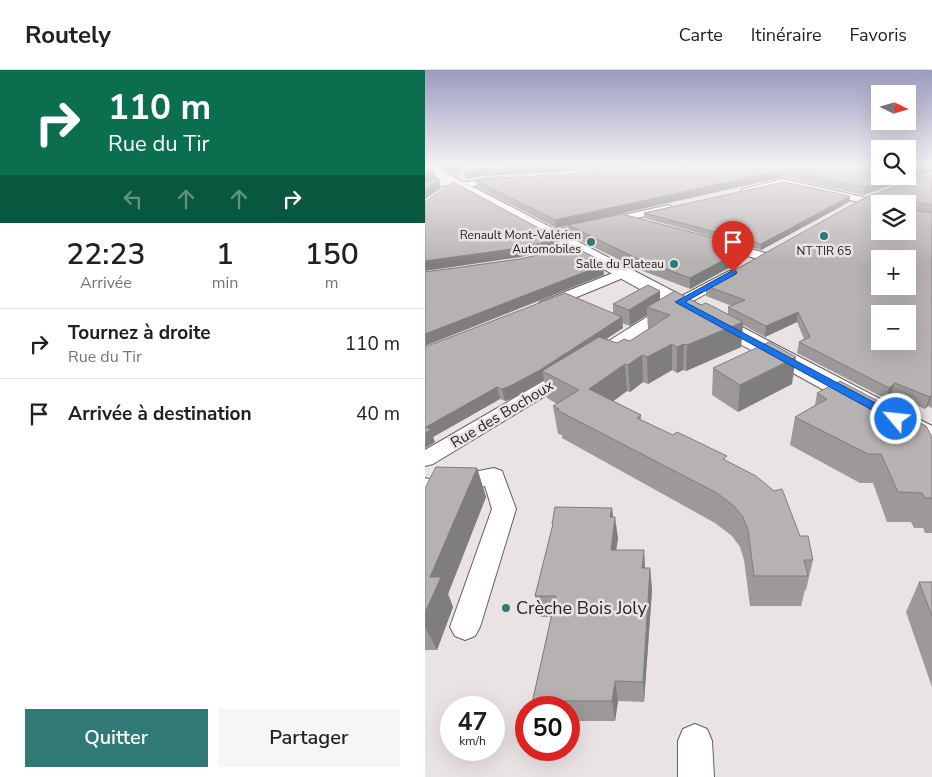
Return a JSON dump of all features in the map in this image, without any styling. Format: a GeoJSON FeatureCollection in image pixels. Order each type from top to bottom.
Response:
{"type":"FeatureCollection","features":[{"type":"Feature","properties":{"kind":"main road"},"geometry":{"type":"LineString","coordinates":[[482,198],[551,234],[569,252],[623,273],[932,438]]}},
{"type":"Feature","properties":{"kind":"street"},"geometry":{"type":"LineString","coordinates":[[845,210],[866,201],[853,198]]}},
{"type":"Feature","properties":{"kind":"street"},"geometry":{"type":"LineString","coordinates":[[551,234],[682,206]]}},
{"type":"Feature","properties":{"kind":"street"},"geometry":{"type":"LineString","coordinates":[[624,218],[652,226]]}},
{"type":"Feature","properties":{"kind":"street","name":"Rue des Bochoux"},"geometry":{"type":"LineString","coordinates":[[425,459],[549,387],[679,302],[766,254],[707,241]]}},
{"type":"Feature","properties":{"kind":"street"},"geometry":{"type":"LineString","coordinates":[[532,310],[623,273]]}},
{"type":"Feature","properties":{"kind":"street"},"geometry":{"type":"LineString","coordinates":[[427,489],[494,476],[504,509],[465,627]]}},
{"type":"Feature","properties":{"kind":"street"},"geometry":{"type":"LineString","coordinates":[[695,741],[696,777]]}},
{"type":"Feature","properties":{"kind":"building"},"geometry":{"type":"Polygon","coordinates":[[[431,198],[483,198],[559,239],[519,248],[425,261],[425,202],[431,198]]]}},
{"type":"Feature","properties":{"kind":"building"},"geometry":{"type":"Polygon","coordinates":[[[511,198],[655,198],[555,220],[511,198]]]}},
{"type":"Feature","properties":{"kind":"building"},"geometry":{"type":"Polygon","coordinates":[[[712,198],[846,198],[761,244],[644,213],[712,198]]]}},
{"type":"Feature","properties":{"kind":"building"},"geometry":{"type":"Polygon","coordinates":[[[864,198],[871,198],[871,240],[916,240],[916,210],[932,213],[932,394],[930,397],[895,383],[889,388],[799,342],[810,337],[798,312],[766,326],[728,307],[745,300],[706,286],[864,198]]]}},
{"type":"Feature","properties":{"kind":"building"},"geometry":{"type":"Polygon","coordinates":[[[916,198],[932,198],[932,205],[916,202],[916,198]]]}},
{"type":"Feature","properties":{"kind":"building"},"geometry":{"type":"Polygon","coordinates":[[[622,214],[748,247],[690,278],[638,259],[568,225],[622,214]]]}},
{"type":"Feature","properties":{"kind":"building"},"geometry":{"type":"Polygon","coordinates":[[[574,247],[596,258],[594,260],[603,265],[425,334],[425,272],[520,259],[574,247]]]}},
{"type":"Feature","properties":{"kind":"building"},"geometry":{"type":"Polygon","coordinates":[[[648,285],[660,291],[629,310],[613,304],[648,285]]]}},
{"type":"Feature","properties":{"kind":"building"},"geometry":{"type":"Polygon","coordinates":[[[675,291],[701,305],[706,303],[743,322],[687,345],[684,344],[677,347],[672,344],[647,357],[642,355],[628,365],[625,364],[589,389],[641,415],[637,418],[673,435],[677,432],[727,456],[723,459],[756,476],[774,491],[782,489],[800,536],[808,536],[813,560],[804,560],[808,576],[754,576],[748,530],[743,517],[734,506],[717,493],[557,410],[559,409],[553,406],[579,390],[542,371],[599,337],[617,343],[624,339],[630,341],[670,315],[647,307],[675,291]]]}},
{"type":"Feature","properties":{"kind":"building"},"geometry":{"type":"Polygon","coordinates":[[[565,293],[622,317],[540,370],[510,386],[502,389],[497,387],[426,427],[431,430],[425,433],[425,347],[565,293]]]}},
{"type":"Feature","properties":{"kind":"building"},"geometry":{"type":"Polygon","coordinates":[[[769,342],[796,357],[740,385],[713,368],[769,342]]]}},
{"type":"Feature","properties":{"kind":"building"},"geometry":{"type":"Polygon","coordinates":[[[840,381],[926,426],[932,437],[932,498],[925,498],[922,493],[898,492],[881,454],[868,454],[795,417],[827,399],[817,393],[840,381]]]}},
{"type":"Feature","properties":{"kind":"building"},"geometry":{"type":"Polygon","coordinates":[[[436,467],[477,468],[430,577],[441,577],[425,613],[425,488],[436,467]]]}},
{"type":"Feature","properties":{"kind":"building"},"geometry":{"type":"Polygon","coordinates":[[[555,507],[612,508],[610,517],[615,517],[611,550],[644,550],[642,568],[650,568],[643,682],[615,681],[612,701],[580,701],[580,696],[534,696],[556,596],[535,596],[555,507]]]}},
{"type":"Feature","properties":{"kind":"building"},"geometry":{"type":"Polygon","coordinates":[[[919,582],[932,582],[932,616],[919,582]]]}},
{"type":"Feature","properties":{"kind":"place","name":"NT TIR 65"},"geometry":{"type":"Point","coordinates":[824,236]}},
{"type":"Feature","properties":{"kind":"place","name":"Renault Mont-Valérien Automobiles"},"geometry":{"type":"Point","coordinates":[591,242]}},
{"type":"Feature","properties":{"kind":"place","name":"Salle du Plateau"},"geometry":{"type":"Point","coordinates":[674,264]}},
{"type":"Feature","properties":{"kind":"place","name":"Crèche Bois Joly"},"geometry":{"type":"Point","coordinates":[506,608]}},
{"type":"Feature","properties":{"kind":"route"},"geometry":{"type":"LineString","coordinates":[[733,272],[679,302],[896,419]]}}]}
